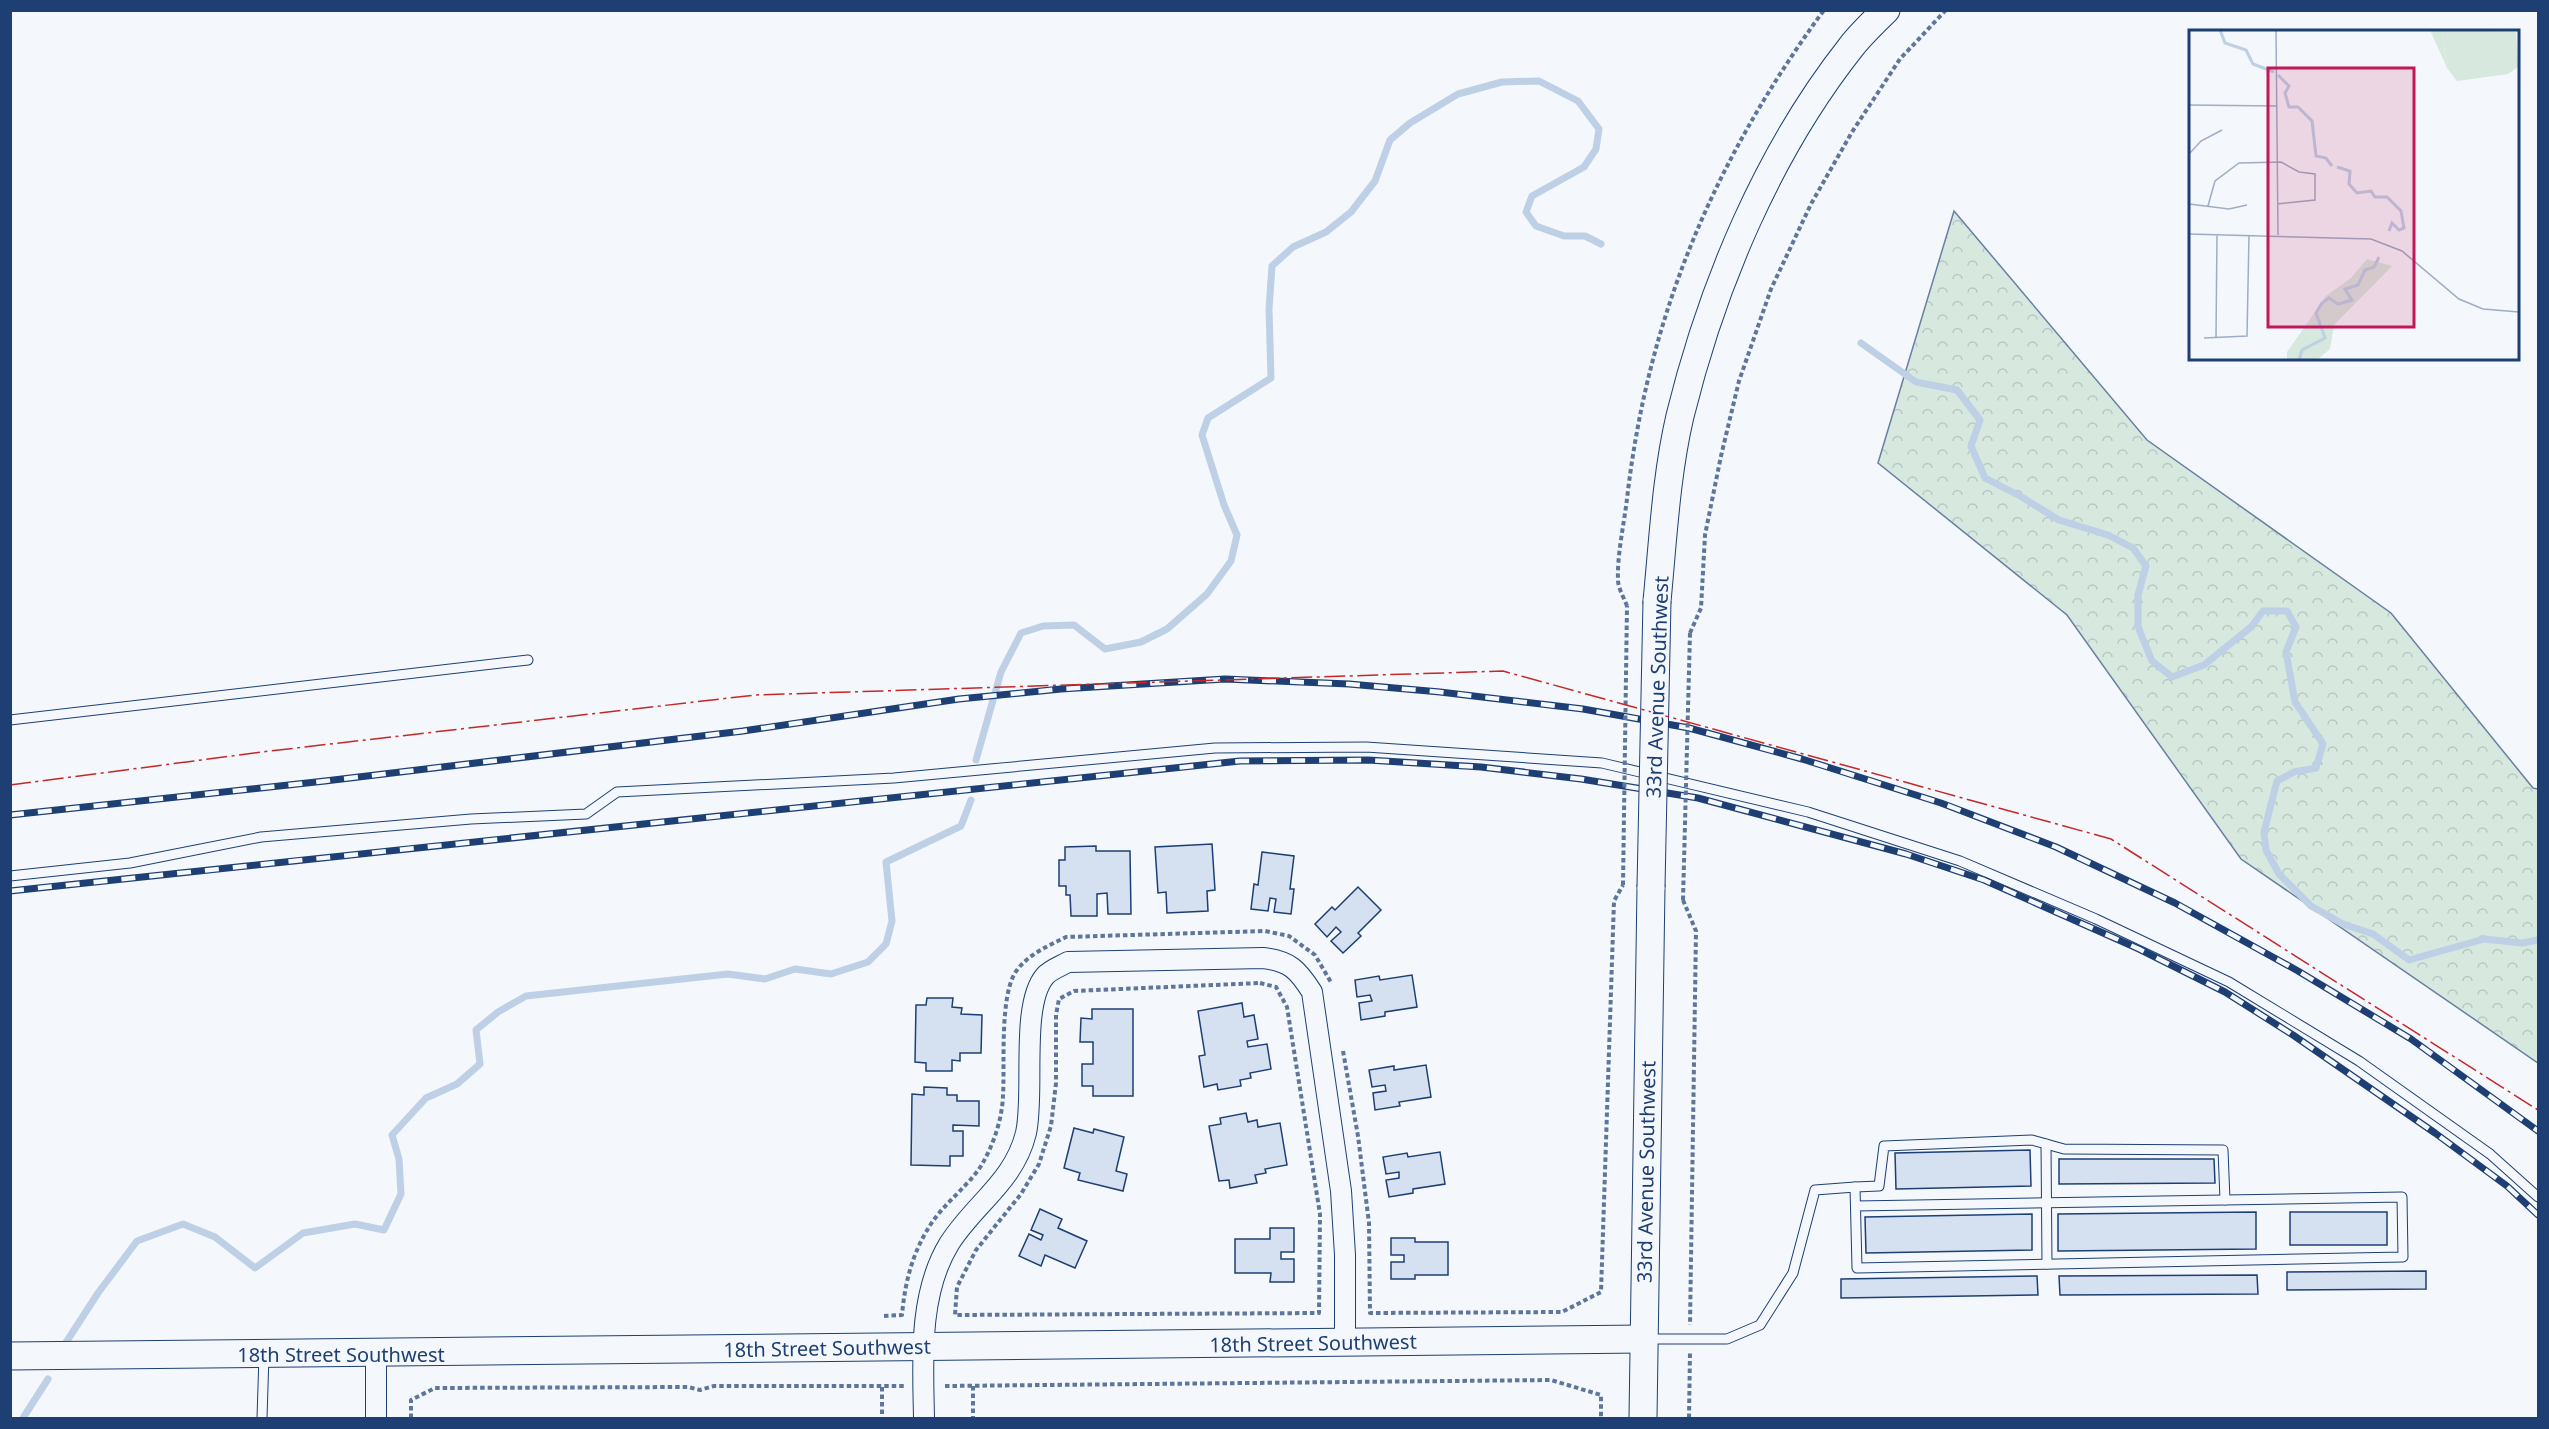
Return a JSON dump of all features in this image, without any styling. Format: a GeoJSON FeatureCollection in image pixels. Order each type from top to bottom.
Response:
{"type":"FeatureCollection","features":[{"type":"Feature","properties":{"kind":"street","name":"33rd Avenue Southwest"},"geometry":{"type":"LineString","coordinates":[[1643,1419],[1657,601],[1668,488],[1680,417],[1726,271],[1744,227],[1804,114],[1852,46],[1886,10]]}},
{"type":"Feature","properties":{"kind":"street"},"geometry":{"type":"LineString","coordinates":[[924,1419],[923,1347],[933,1278],[949,1245],[979,1206],[1010,1173],[1026,1132],[1033,997],[1045,974],[1068,962],[1263,958],[1281,960],[1300,974],[1312,992],[1341,1191],[1344,1342]]}},
{"type":"Feature","properties":{"kind":"street","name":"18th Street Southwest"},"geometry":{"type":"LineString","coordinates":[[10,1356],[1643,1339]]}},
{"type":"Feature","properties":{"kind":"street"},"geometry":{"type":"LineString","coordinates":[[376,1353],[376,1419]]}},
{"type":"Feature","properties":{"kind":"lane"},"geometry":{"type":"LineString","coordinates":[[10,720],[528,660]]}},
{"type":"Feature","properties":{"kind":"lane"},"geometry":{"type":"LineString","coordinates":[[10,876],[130,863],[261,837],[471,819],[586,814],[617,792],[894,778],[1215,747],[1366,747],[1602,763],[1808,812],[1960,861],[2096,918],[2229,982],[2359,1061],[2490,1154],[2538,1197]]}},
{"type":"Feature","properties":{"kind":"lane"},"geometry":{"type":"LineString","coordinates":[[1643,1339],[1727,1339],[1760,1325],[1793,1273],[1815,1190],[1879,1186],[1884,1146],[2032,1140],[2064,1149],[2223,1150],[2225,1200]]}},
{"type":"Feature","properties":{"kind":"lane"},"geometry":{"type":"LineString","coordinates":[[2046,1144],[2048,1264]]}},
{"type":"Feature","properties":{"kind":"lane"},"geometry":{"type":"LineString","coordinates":[[1855,1187],[1857,1268],[2403,1257],[2402,1197],[1856,1206]]}},
{"type":"Feature","properties":{"kind":"lane"},"geometry":{"type":"LineString","coordinates":[[262,1419],[264,1354]]}},
{"type":"Feature","properties":{"kind":"path"},"geometry":{"type":"LineString","coordinates":[[1689,1419],[1696,931],[1683,900],[1690,633],[1701,608],[1705,535],[1739,381],[1771,289],[1810,204],[1852,132],[1900,59],[1946,10]]}},
{"type":"Feature","properties":{"kind":"path"},"geometry":{"type":"LineString","coordinates":[[1623,885],[1627,606]]}},
{"type":"Feature","properties":{"kind":"path"},"geometry":{"type":"LineString","coordinates":[[1260,983],[1276,987],[1287,1007],[1320,1214],[1319,1313],[955,1315],[957,1287],[976,1250],[1021,1194],[1039,1164],[1051,1126],[1056,1083],[1056,1015],[1059,999],[1074,991],[1260,983]]}},
{"type":"Feature","properties":{"kind":"path"},"geometry":{"type":"LineString","coordinates":[[945,1386],[1551,1380],[1601,1395],[1601,1419]]}},
{"type":"Feature","properties":{"kind":"path"},"geometry":{"type":"LineString","coordinates":[[411,1419],[411,1400],[435,1388],[688,1387],[700,1390],[714,1386],[910,1386]]}},
{"type":"Feature","properties":{"kind":"path"},"geometry":{"type":"LineString","coordinates":[[973,1386],[973,1419]]}},
{"type":"Feature","properties":{"kind":"path"},"geometry":{"type":"LineString","coordinates":[[882,1387],[882,1419]]}},
{"type":"Feature","properties":{"kind":"green space"},"geometry":{"type":"Polygon","coordinates":[[[1954,211],[2147,440],[2391,613],[2533,788],[2538,789],[2538,1063],[2241,859],[2067,615],[1878,463],[1954,211]]]}},
{"type":"Feature","properties":{"kind":"building"},"geometry":{"type":"Polygon","coordinates":[[[1212,844],[1215,890],[1207,891],[1208,911],[1167,913],[1166,892],[1158,893],[1155,847],[1212,844]]]}},
{"type":"Feature","properties":{"kind":"building"},"geometry":{"type":"Polygon","coordinates":[[[1096,846],[1096,851],[1130,851],[1131,914],[1108,914],[1107,893],[1097,894],[1097,916],[1071,916],[1070,895],[1066,895],[1066,886],[1059,886],[1059,860],[1065,860],[1065,847],[1096,846]]]}},
{"type":"Feature","properties":{"kind":"building"},"geometry":{"type":"Polygon","coordinates":[[[1262,852],[1294,856],[1290,889],[1294,889],[1291,914],[1274,912],[1276,899],[1270,898],[1268,911],[1251,909],[1254,884],[1258,885],[1262,852]]]}},
{"type":"Feature","properties":{"kind":"building"},"geometry":{"type":"Polygon","coordinates":[[[1358,887],[1381,910],[1358,933],[1361,936],[1343,953],[1331,941],[1341,932],[1336,927],[1327,937],[1315,924],[1332,907],[1335,910],[1358,887]]]}},
{"type":"Feature","properties":{"kind":"building"},"geometry":{"type":"Polygon","coordinates":[[[1412,975],[1417,1007],[1385,1012],[1385,1016],[1361,1020],[1359,1003],[1372,1001],[1370,995],[1357,997],[1355,980],[1379,976],[1380,980],[1412,975]]]}},
{"type":"Feature","properties":{"kind":"building"},"geometry":{"type":"Polygon","coordinates":[[[927,998],[953,998],[952,1007],[962,1008],[961,1014],[982,1015],[981,1053],[960,1053],[960,1061],[952,1060],[952,1071],[926,1071],[926,1063],[915,1062],[916,1005],[926,1005],[927,998]]]}},
{"type":"Feature","properties":{"kind":"building"},"geometry":{"type":"Polygon","coordinates":[[[1242,1003],[1244,1017],[1254,1015],[1258,1039],[1247,1041],[1248,1047],[1267,1044],[1271,1069],[1250,1073],[1251,1078],[1240,1080],[1241,1086],[1218,1090],[1217,1084],[1204,1087],[1199,1056],[1205,1055],[1198,1011],[1242,1003]]]}},
{"type":"Feature","properties":{"kind":"building"},"geometry":{"type":"Polygon","coordinates":[[[1092,1009],[1133,1009],[1133,1096],[1093,1096],[1093,1086],[1082,1086],[1082,1064],[1093,1064],[1093,1042],[1080,1042],[1081,1018],[1092,1019],[1092,1009]]]}},
{"type":"Feature","properties":{"kind":"building"},"geometry":{"type":"Polygon","coordinates":[[[1426,1065],[1431,1097],[1399,1102],[1400,1106],[1375,1110],[1373,1093],[1386,1091],[1385,1085],[1372,1087],[1369,1070],[1394,1066],[1394,1070],[1426,1065]]]}},
{"type":"Feature","properties":{"kind":"building"},"geometry":{"type":"Polygon","coordinates":[[[924,1087],[947,1088],[947,1095],[957,1095],[957,1101],[979,1101],[979,1126],[953,1125],[953,1131],[963,1131],[963,1156],[950,1156],[950,1166],[911,1165],[912,1094],[924,1095],[924,1087]]]}},
{"type":"Feature","properties":{"kind":"building"},"geometry":{"type":"Polygon","coordinates":[[[1246,1113],[1248,1122],[1257,1120],[1258,1127],[1280,1123],[1287,1165],[1265,1169],[1266,1173],[1255,1175],[1257,1183],[1230,1188],[1229,1180],[1219,1181],[1209,1126],[1221,1124],[1220,1118],[1246,1113]]]}},
{"type":"Feature","properties":{"kind":"building"},"geometry":{"type":"Polygon","coordinates":[[[1074,1128],[1093,1133],[1094,1129],[1124,1137],[1116,1171],[1127,1174],[1123,1191],[1078,1180],[1080,1173],[1064,1168],[1074,1128]]]}},
{"type":"Feature","properties":{"kind":"building"},"geometry":{"type":"Polygon","coordinates":[[[2030,1150],[2031,1186],[1896,1189],[1895,1153],[2030,1150]]]}},
{"type":"Feature","properties":{"kind":"building"},"geometry":{"type":"Polygon","coordinates":[[[1440,1152],[1445,1184],[1413,1189],[1413,1193],[1389,1197],[1386,1180],[1399,1178],[1399,1172],[1386,1174],[1383,1157],[1407,1153],[1408,1157],[1440,1152]]]}},
{"type":"Feature","properties":{"kind":"building"},"geometry":{"type":"Polygon","coordinates":[[[2059,1159],[2214,1159],[2215,1183],[2059,1184],[2059,1159]]]}},
{"type":"Feature","properties":{"kind":"building"},"geometry":{"type":"Polygon","coordinates":[[[1040,1209],[1062,1219],[1058,1228],[1087,1241],[1075,1268],[1045,1255],[1041,1266],[1019,1256],[1029,1234],[1041,1240],[1043,1235],[1031,1230],[1040,1209]]]}},
{"type":"Feature","properties":{"kind":"building"},"geometry":{"type":"Polygon","coordinates":[[[2256,1212],[2256,1249],[2058,1251],[2058,1214],[2256,1212]]]}},
{"type":"Feature","properties":{"kind":"building"},"geometry":{"type":"Polygon","coordinates":[[[2290,1212],[2387,1212],[2387,1245],[2290,1245],[2290,1212]]]}},
{"type":"Feature","properties":{"kind":"building"},"geometry":{"type":"Polygon","coordinates":[[[2032,1214],[2032,1250],[1866,1253],[1865,1217],[2032,1214]]]}},
{"type":"Feature","properties":{"kind":"building"},"geometry":{"type":"Polygon","coordinates":[[[1270,1228],[1294,1228],[1294,1252],[1281,1252],[1281,1259],[1294,1259],[1294,1282],[1270,1282],[1271,1273],[1235,1273],[1235,1239],[1270,1239],[1270,1228]]]}},
{"type":"Feature","properties":{"kind":"building"},"geometry":{"type":"Polygon","coordinates":[[[1391,1238],[1415,1238],[1415,1242],[1448,1242],[1448,1275],[1415,1275],[1415,1279],[1391,1279],[1391,1262],[1404,1262],[1404,1255],[1391,1255],[1391,1238]]]}},
{"type":"Feature","properties":{"kind":"building"},"geometry":{"type":"Polygon","coordinates":[[[2426,1271],[2426,1289],[2287,1290],[2287,1272],[2426,1271]]]}},
{"type":"Feature","properties":{"kind":"building"},"geometry":{"type":"Polygon","coordinates":[[[2257,1275],[2258,1294],[2060,1295],[2059,1276],[2257,1275]]]}},
{"type":"Feature","properties":{"kind":"building"},"geometry":{"type":"Polygon","coordinates":[[[2037,1276],[2038,1295],[1841,1298],[1841,1279],[2037,1276]]]}},
{"type":"Feature","properties":{"kind":"waterway"},"geometry":{"type":"LineString","coordinates":[[976,760],[1001,672],[1021,633],[1043,626],[1074,625],[1105,649],[1141,642],[1167,629],[1207,594],[1231,561],[1237,535],[1224,505],[1202,435],[1208,418],[1271,378],[1269,309],[1272,266],[1293,247],[1326,232],[1351,212],[1375,181],[1390,140],[1410,123],[1458,94],[1502,82],[1539,81],[1578,101],[1599,129],[1596,149],[1584,167],[1532,196],[1526,212],[1536,226],[1564,236],[1585,236],[1601,244]]}},
{"type":"Feature","properties":{"kind":"waterway"},"geometry":{"type":"LineString","coordinates":[[1861,343],[1916,382],[1957,390],[1980,420],[1971,446],[1985,478],[2059,520],[2108,535],[2133,548],[2146,566],[2138,595],[2138,627],[2152,661],[2172,677],[2204,665],[2251,627],[2263,611],[2287,611],[2296,627],[2286,652],[2295,702],[2323,744],[2316,768],[2294,772],[2277,781],[2264,832],[2266,850],[2279,874],[2311,906],[2343,924],[2373,934],[2409,960],[2484,939],[2522,943],[2538,940]]}},
{"type":"Feature","properties":{"kind":"waterway"},"geometry":{"type":"LineString","coordinates":[[65,1344],[98,1293],[137,1241],[183,1224],[215,1237],[255,1268],[303,1233],[355,1224],[384,1230],[401,1194],[399,1159],[392,1135],[426,1098],[457,1084],[480,1064],[476,1030],[498,1012],[526,996],[728,974],[765,979],[795,969],[831,974],[868,962],[886,944],[892,921],[886,862],[961,826],[971,800]]}},
{"type":"Feature","properties":{"kind":"waterway"},"geometry":{"type":"LineString","coordinates":[[23,1418],[48,1379]]}},
{"type":"Feature","properties":{"kind":"railway"},"geometry":{"type":"LineString","coordinates":[[10,815],[325,781],[743,731],[959,699],[1061,689],[1225,679],[1349,684],[1583,709],[1689,728],[1802,759],[1941,803],[2056,847],[2175,903],[2298,971],[2411,1039],[2538,1131]]}},
{"type":"Feature","properties":{"kind":"railway"},"geometry":{"type":"LineString","coordinates":[[10,891],[1240,761],[1368,760],[1481,767],[1581,779],[1698,798],[1906,854],[1984,880],[2139,949],[2225,992],[2293,1035],[2435,1133],[2507,1186],[2538,1215]]}},
{"type":"Feature","properties":{"kind":"power"},"geometry":{"type":"LineString","coordinates":[[10,785],[270,751],[755,695],[1503,671],[2111,839],[2538,1110]]}}]}
